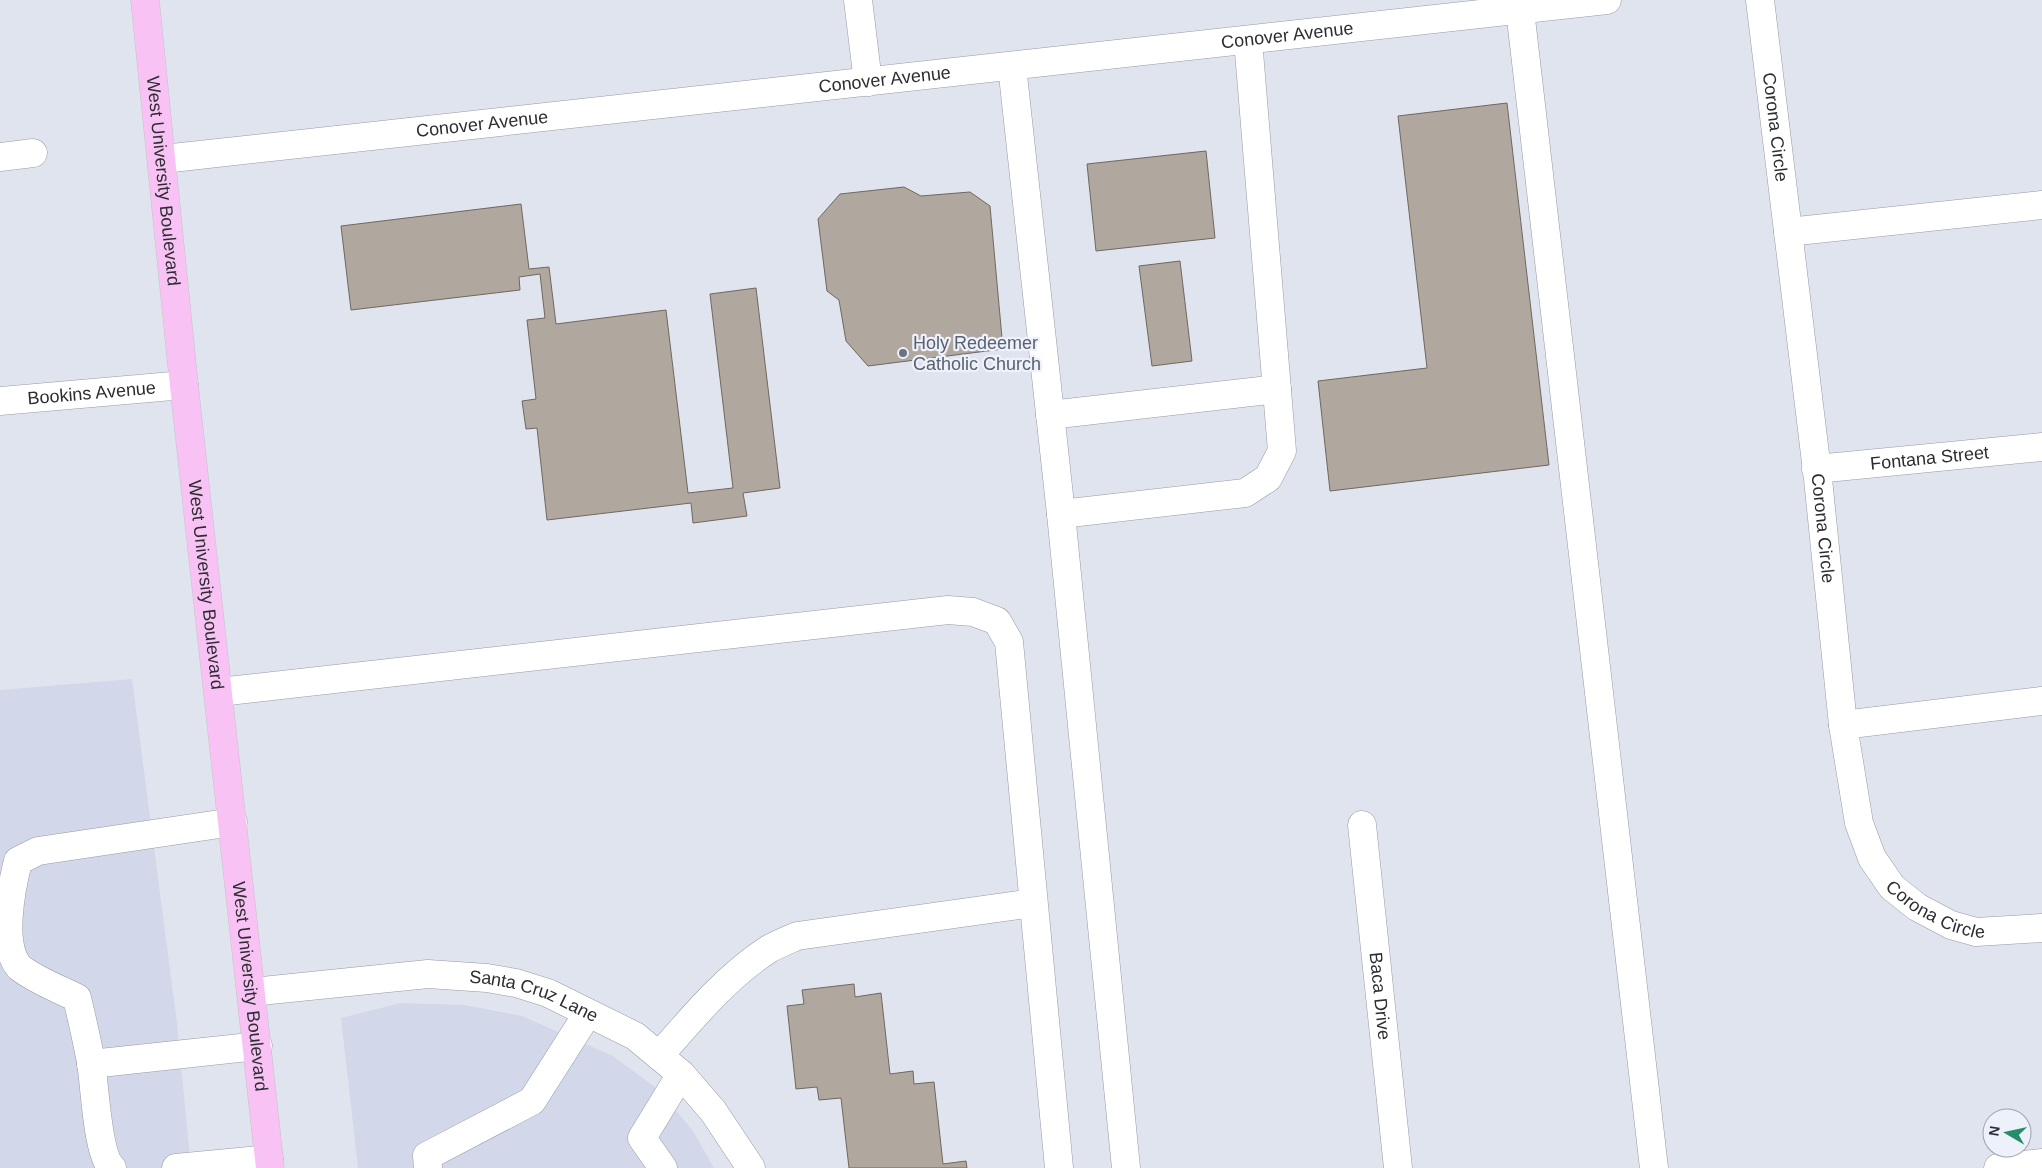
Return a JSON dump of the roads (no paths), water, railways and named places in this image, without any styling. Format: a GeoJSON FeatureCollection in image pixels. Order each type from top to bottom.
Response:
{"type":"FeatureCollection","features":[{"type":"Feature","properties":{"kind":"main road","name":"West University Boulevard"},"geometry":{"type":"LineString","coordinates":[[145,0],[163,159],[184,384],[270,1164]]}},
{"type":"Feature","properties":{"kind":"street"},"geometry":{"type":"LineString","coordinates":[[858,0],[868,82]]}},
{"type":"Feature","properties":{"kind":"street","name":"Conover Avenue"},"geometry":{"type":"LineString","coordinates":[[163,159],[1607,0]]}},
{"type":"Feature","properties":{"kind":"street","name":"Corona Circle"},"geometry":{"type":"LineString","coordinates":[[1760,0],[1816,469],[1843,725],[1859,823],[1872,858],[1892,887],[1917,907],[1951,925],[1976,932],[2042,928]]}},
{"type":"Feature","properties":{"kind":"street"},"geometry":{"type":"LineString","coordinates":[[1520,10],[1645,1109],[1654,1168]]}},
{"type":"Feature","properties":{"kind":"street"},"geometry":{"type":"LineString","coordinates":[[1061,514],[1245,493],[1268,478],[1282,452],[1248,40]]}},
{"type":"Feature","properties":{"kind":"street"},"geometry":{"type":"LineString","coordinates":[[1012,66],[1061,514],[1126,1168]]}},
{"type":"Feature","properties":{"kind":"street"},"geometry":{"type":"LineString","coordinates":[[0,157],[33,153]]}},
{"type":"Feature","properties":{"kind":"street"},"geometry":{"type":"LineString","coordinates":[[1788,232],[2042,205]]}},
{"type":"Feature","properties":{"kind":"street","name":"Bookins Avenue"},"geometry":{"type":"LineString","coordinates":[[0,401],[184,384]]}},
{"type":"Feature","properties":{"kind":"street"},"geometry":{"type":"LineString","coordinates":[[1050,415],[1277,389]]}},
{"type":"Feature","properties":{"kind":"street","name":"Fontana Street"},"geometry":{"type":"LineString","coordinates":[[1816,469],[2042,446]]}},
{"type":"Feature","properties":{"kind":"street"},"geometry":{"type":"LineString","coordinates":[[218,692],[948,610],[973,612],[997,621],[1009,642],[1059,1168]]}},
{"type":"Feature","properties":{"kind":"street"},"geometry":{"type":"LineString","coordinates":[[1843,725],[2042,701]]}},
{"type":"Feature","properties":{"kind":"street"},"geometry":{"type":"LineString","coordinates":[[112,1168],[107,1163],[100,1134],[91,1064],[77,998],[19,966],[6,946],[9,861],[38,851],[233,822]]}},
{"type":"Feature","properties":{"kind":"street","name":"Baca Drive"},"geometry":{"type":"LineString","coordinates":[[1362,825],[1398,1168]]}},
{"type":"Feature","properties":{"kind":"street"},"geometry":{"type":"LineString","coordinates":[[659,1056],[690,1019],[742,969],[770,948],[797,936],[1033,903]]}},
{"type":"Feature","properties":{"kind":"street","name":"Santa Cruz Lane"},"geometry":{"type":"LineString","coordinates":[[252,992],[428,974],[457,974],[516,983],[548,993],[635,1036],[681,1074],[713,1111],[751,1168]]}},
{"type":"Feature","properties":{"kind":"street"},"geometry":{"type":"LineString","coordinates":[[428,1168],[427,1156],[532,1100],[588,1013]]}},
{"type":"Feature","properties":{"kind":"street"},"geometry":{"type":"LineString","coordinates":[[91,1064],[258,1046]]}},
{"type":"Feature","properties":{"kind":"street"},"geometry":{"type":"LineString","coordinates":[[642,1168],[642,1138],[681,1074]]}},
{"type":"Feature","properties":{"kind":"street"},"geometry":{"type":"LineString","coordinates":[[642,1138],[662,1168]]}},
{"type":"Feature","properties":{"kind":"street"},"geometry":{"type":"LineString","coordinates":[[1998,1168],[2042,1163]]}},
{"type":"Feature","properties":{"kind":"street"},"geometry":{"type":"LineString","coordinates":[[176,1168],[270,1164]]}},
{"type":"Feature","properties":{"kind":"place","name":"Holy Redeemer Catholic Church"},"geometry":{"type":"Point","coordinates":[903,353]}}]}
